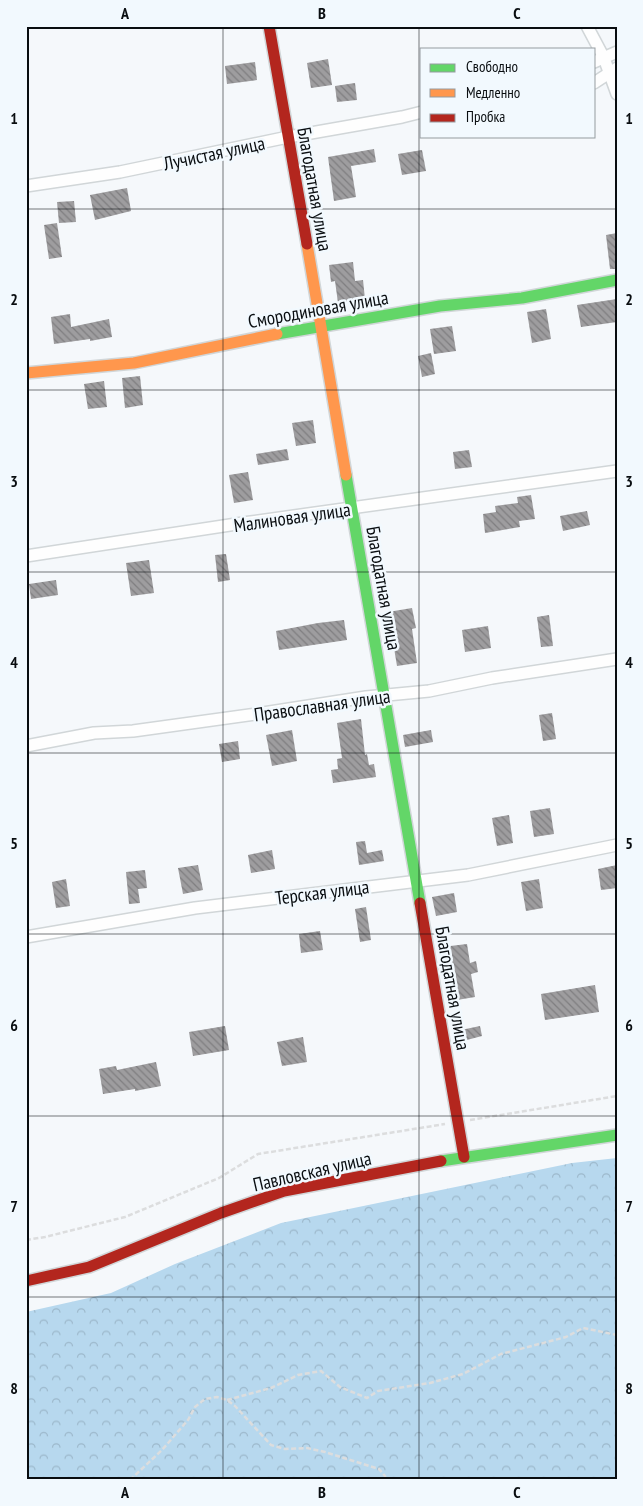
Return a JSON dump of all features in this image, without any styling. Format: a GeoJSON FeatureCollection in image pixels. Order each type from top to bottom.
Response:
{"type":"FeatureCollection","features":[{"type":"Feature","properties":{"kind":"street","name":"Благодатная улица"},"geometry":{"type":"LineString","coordinates":[[269,26],[464,1157]]}},
{"type":"Feature","properties":{"kind":"street"},"geometry":{"type":"LineString","coordinates":[[587,26],[595,48]]}},
{"type":"Feature","properties":{"kind":"street"},"geometry":{"type":"LineString","coordinates":[[599,60],[617,52]]}},
{"type":"Feature","properties":{"kind":"street"},"geometry":{"type":"LineString","coordinates":[[599,60],[613,70],[617,94]]}},
{"type":"Feature","properties":{"kind":"street"},"geometry":{"type":"LineString","coordinates":[[596,83],[613,70]]}},
{"type":"Feature","properties":{"kind":"street","name":"Лучистая улица"},"geometry":{"type":"LineString","coordinates":[[26,186],[120,172],[288,137],[420,114]]}},
{"type":"Feature","properties":{"kind":"street","name":"Смородиновая улица"},"geometry":{"type":"LineString","coordinates":[[26,373],[134,363],[321,326],[440,306],[522,298],[617,280]]}},
{"type":"Feature","properties":{"kind":"street","name":"Малиновая улица"},"geometry":{"type":"LineString","coordinates":[[26,556],[617,471]]}},
{"type":"Feature","properties":{"kind":"street","name":"Православная улица"},"geometry":{"type":"LineString","coordinates":[[26,746],[94,733],[133,731],[384,694],[429,691],[492,678],[617,659]]}},
{"type":"Feature","properties":{"kind":"street","name":"Терская улица"},"geometry":{"type":"LineString","coordinates":[[26,937],[195,908],[468,874],[617,845]]}},
{"type":"Feature","properties":{"kind":"street","name":"Павловская улица"},"geometry":{"type":"LineString","coordinates":[[26,1281],[89,1267],[221,1213],[284,1191],[464,1157],[617,1135]]}},
{"type":"Feature","properties":{"kind":"path"},"geometry":{"type":"LineString","coordinates":[[26,1240],[46,1237],[125,1217],[219,1178],[258,1154],[617,1096]]}},
{"type":"Feature","properties":{"kind":"path"},"geometry":{"type":"LineString","coordinates":[[130,1480],[162,1450],[188,1420],[195,1407],[205,1399],[216,1397],[228,1400],[271,1388],[298,1375],[321,1371],[340,1387],[367,1398],[378,1391],[430,1383],[463,1374],[501,1354],[566,1337],[583,1328],[617,1336]]}},
{"type":"Feature","properties":{"kind":"path"},"geometry":{"type":"LineString","coordinates":[[228,1400],[271,1445],[285,1449],[307,1448],[325,1452],[379,1469],[385,1476],[385,1480]]}},
{"type":"Feature","properties":{"kind":"green space"},"geometry":{"type":"Polygon","coordinates":[[[617,1158],[617,1480],[26,1480],[26,1312],[111,1293],[175,1264],[281,1223],[572,1163],[617,1158]]]}},
{"type":"Feature","properties":{"kind":"building"},"geometry":{"type":"Polygon","coordinates":[[[328,59],[332,85],[311,88],[307,63],[328,59]]]}},
{"type":"Feature","properties":{"kind":"building"},"geometry":{"type":"Polygon","coordinates":[[[255,62],[257,80],[227,84],[225,66],[255,62]]]}},
{"type":"Feature","properties":{"kind":"building"},"geometry":{"type":"Polygon","coordinates":[[[355,83],[357,100],[337,102],[335,86],[355,83]]]}},
{"type":"Feature","properties":{"kind":"building"},"geometry":{"type":"Polygon","coordinates":[[[374,149],[376,162],[351,166],[356,197],[334,201],[328,157],[374,149]]]}},
{"type":"Feature","properties":{"kind":"building"},"geometry":{"type":"Polygon","coordinates":[[[422,150],[426,171],[402,175],[398,154],[422,150]]]}},
{"type":"Feature","properties":{"kind":"building"},"geometry":{"type":"Polygon","coordinates":[[[127,188],[131,211],[95,220],[90,195],[127,188]]]}},
{"type":"Feature","properties":{"kind":"building"},"geometry":{"type":"Polygon","coordinates":[[[74,201],[76,222],[59,223],[57,202],[74,201]]]}},
{"type":"Feature","properties":{"kind":"building"},"geometry":{"type":"Polygon","coordinates":[[[57,223],[62,257],[49,259],[44,225],[57,223]]]}},
{"type":"Feature","properties":{"kind":"building"},"geometry":{"type":"Polygon","coordinates":[[[617,233],[617,269],[610,269],[606,235],[617,233]]]}},
{"type":"Feature","properties":{"kind":"building"},"geometry":{"type":"Polygon","coordinates":[[[353,262],[355,281],[363,280],[365,299],[338,303],[335,281],[331,282],[329,265],[353,262]]]}},
{"type":"Feature","properties":{"kind":"building"},"geometry":{"type":"Polygon","coordinates":[[[617,299],[617,322],[581,327],[577,305],[617,299]]]}},
{"type":"Feature","properties":{"kind":"building"},"geometry":{"type":"Polygon","coordinates":[[[546,309],[551,339],[532,343],[527,312],[546,309]]]}},
{"type":"Feature","properties":{"kind":"building"},"geometry":{"type":"Polygon","coordinates":[[[70,314],[71,327],[109,319],[112,337],[54,344],[51,317],[70,314]]]}},
{"type":"Feature","properties":{"kind":"building"},"geometry":{"type":"Polygon","coordinates":[[[452,326],[456,351],[434,354],[430,329],[452,326]]]}},
{"type":"Feature","properties":{"kind":"building"},"geometry":{"type":"Polygon","coordinates":[[[431,353],[435,374],[422,377],[418,356],[431,353]]]}},
{"type":"Feature","properties":{"kind":"building"},"geometry":{"type":"Polygon","coordinates":[[[140,376],[143,405],[125,408],[122,378],[140,376]]]}},
{"type":"Feature","properties":{"kind":"building"},"geometry":{"type":"Polygon","coordinates":[[[104,381],[107,407],[88,409],[84,384],[104,381]]]}},
{"type":"Feature","properties":{"kind":"building"},"geometry":{"type":"Polygon","coordinates":[[[313,420],[316,443],[296,446],[292,423],[313,420]]]}},
{"type":"Feature","properties":{"kind":"building"},"geometry":{"type":"Polygon","coordinates":[[[287,449],[289,460],[258,465],[256,454],[287,449]]]}},
{"type":"Feature","properties":{"kind":"building"},"geometry":{"type":"Polygon","coordinates":[[[469,450],[472,467],[455,469],[453,452],[469,450]]]}},
{"type":"Feature","properties":{"kind":"building"},"geometry":{"type":"Polygon","coordinates":[[[248,472],[253,500],[234,503],[229,475],[248,472]]]}},
{"type":"Feature","properties":{"kind":"building"},"geometry":{"type":"Polygon","coordinates":[[[531,495],[535,519],[519,521],[520,527],[485,533],[483,514],[496,512],[495,506],[518,503],[517,497],[531,495]]]}},
{"type":"Feature","properties":{"kind":"building"},"geometry":{"type":"Polygon","coordinates":[[[587,511],[590,525],[563,531],[560,516],[587,511]]]}},
{"type":"Feature","properties":{"kind":"building"},"geometry":{"type":"Polygon","coordinates":[[[226,554],[230,580],[218,582],[215,555],[226,554]]]}},
{"type":"Feature","properties":{"kind":"building"},"geometry":{"type":"Polygon","coordinates":[[[149,560],[154,593],[131,596],[126,563],[149,560]]]}},
{"type":"Feature","properties":{"kind":"building"},"geometry":{"type":"Polygon","coordinates":[[[56,580],[58,595],[31,599],[29,584],[56,580]]]}},
{"type":"Feature","properties":{"kind":"building"},"geometry":{"type":"Polygon","coordinates":[[[412,608],[416,628],[412,629],[417,663],[397,666],[388,612],[412,608]]]}},
{"type":"Feature","properties":{"kind":"building"},"geometry":{"type":"Polygon","coordinates":[[[549,615],[553,646],[541,647],[537,617],[549,615]]]}},
{"type":"Feature","properties":{"kind":"building"},"geometry":{"type":"Polygon","coordinates":[[[344,620],[347,640],[279,650],[276,631],[344,620]]]}},
{"type":"Feature","properties":{"kind":"building"},"geometry":{"type":"Polygon","coordinates":[[[488,626],[491,648],[465,652],[462,630],[488,626]]]}},
{"type":"Feature","properties":{"kind":"building"},"geometry":{"type":"Polygon","coordinates":[[[552,713],[556,739],[543,741],[539,715],[552,713]]]}},
{"type":"Feature","properties":{"kind":"building"},"geometry":{"type":"Polygon","coordinates":[[[361,719],[365,755],[367,754],[369,765],[374,764],[376,777],[333,783],[331,770],[338,769],[337,759],[342,758],[337,723],[361,719]]]}},
{"type":"Feature","properties":{"kind":"building"},"geometry":{"type":"Polygon","coordinates":[[[292,730],[297,761],[272,766],[266,735],[292,730]]]}},
{"type":"Feature","properties":{"kind":"building"},"geometry":{"type":"Polygon","coordinates":[[[431,730],[433,742],[405,747],[403,735],[431,730]]]}},
{"type":"Feature","properties":{"kind":"building"},"geometry":{"type":"Polygon","coordinates":[[[238,741],[240,759],[222,762],[219,744],[238,741]]]}},
{"type":"Feature","properties":{"kind":"building"},"geometry":{"type":"Polygon","coordinates":[[[550,808],[554,834],[534,837],[530,811],[550,808]]]}},
{"type":"Feature","properties":{"kind":"building"},"geometry":{"type":"Polygon","coordinates":[[[509,815],[513,843],[497,846],[492,818],[509,815]]]}},
{"type":"Feature","properties":{"kind":"building"},"geometry":{"type":"Polygon","coordinates":[[[365,841],[367,853],[382,850],[384,861],[359,865],[356,842],[365,841]]]}},
{"type":"Feature","properties":{"kind":"building"},"geometry":{"type":"Polygon","coordinates":[[[272,850],[275,869],[251,873],[248,855],[272,850]]]}},
{"type":"Feature","properties":{"kind":"building"},"geometry":{"type":"Polygon","coordinates":[[[198,865],[203,890],[183,894],[178,868],[198,865]]]}},
{"type":"Feature","properties":{"kind":"building"},"geometry":{"type":"Polygon","coordinates":[[[617,865],[617,888],[601,890],[598,869],[617,865]]]}},
{"type":"Feature","properties":{"kind":"building"},"geometry":{"type":"Polygon","coordinates":[[[145,870],[147,888],[138,889],[140,903],[129,904],[126,872],[145,870]]]}},
{"type":"Feature","properties":{"kind":"building"},"geometry":{"type":"Polygon","coordinates":[[[66,879],[70,906],[56,908],[52,882],[66,879]]]}},
{"type":"Feature","properties":{"kind":"building"},"geometry":{"type":"Polygon","coordinates":[[[539,879],[543,908],[526,911],[521,882],[539,879]]]}},
{"type":"Feature","properties":{"kind":"building"},"geometry":{"type":"Polygon","coordinates":[[[454,893],[457,912],[436,916],[432,897],[454,893]]]}},
{"type":"Feature","properties":{"kind":"building"},"geometry":{"type":"Polygon","coordinates":[[[366,907],[371,940],[360,942],[355,909],[366,907]]]}},
{"type":"Feature","properties":{"kind":"building"},"geometry":{"type":"Polygon","coordinates":[[[320,931],[323,950],[301,953],[299,934],[320,931]]]}},
{"type":"Feature","properties":{"kind":"building"},"geometry":{"type":"Polygon","coordinates":[[[467,944],[470,963],[476,961],[478,972],[471,974],[475,997],[451,1001],[448,978],[443,979],[442,968],[445,967],[442,947],[467,944]]]}},
{"type":"Feature","properties":{"kind":"building"},"geometry":{"type":"Polygon","coordinates":[[[595,985],[599,1012],[545,1020],[541,994],[595,985]]]}},
{"type":"Feature","properties":{"kind":"building"},"geometry":{"type":"Polygon","coordinates":[[[225,1026],[229,1050],[193,1056],[189,1032],[225,1026]]]}},
{"type":"Feature","properties":{"kind":"building"},"geometry":{"type":"Polygon","coordinates":[[[480,1026],[482,1036],[463,1041],[461,1030],[480,1026]]]}},
{"type":"Feature","properties":{"kind":"building"},"geometry":{"type":"Polygon","coordinates":[[[303,1037],[307,1062],[282,1066],[277,1042],[303,1037]]]}},
{"type":"Feature","properties":{"kind":"building"},"geometry":{"type":"Polygon","coordinates":[[[156,1062],[161,1086],[103,1094],[99,1069],[116,1066],[117,1070],[156,1062]]]}},
{"type":"Feature","properties":{"kind":"traffic: fast"},"geometry":{"type":"LineString","coordinates":[[277,334],[440,306],[522,298],[617,280]]}},
{"type":"Feature","properties":{"kind":"traffic: fast"},"geometry":{"type":"LineString","coordinates":[[346,475],[420,903]]}},
{"type":"Feature","properties":{"kind":"traffic: fast"},"geometry":{"type":"LineString","coordinates":[[441,1161],[617,1135]]}},
{"type":"Feature","properties":{"kind":"traffic: slow"},"geometry":{"type":"LineString","coordinates":[[307,244],[346,475]]}},
{"type":"Feature","properties":{"kind":"traffic: slow"},"geometry":{"type":"LineString","coordinates":[[26,373],[134,363],[277,334]]}},
{"type":"Feature","properties":{"kind":"traffic: jam"},"geometry":{"type":"LineString","coordinates":[[269,26],[307,244]]}},
{"type":"Feature","properties":{"kind":"traffic: jam"},"geometry":{"type":"LineString","coordinates":[[420,903],[464,1157]]}},
{"type":"Feature","properties":{"kind":"traffic: jam"},"geometry":{"type":"LineString","coordinates":[[26,1281],[89,1267],[221,1213],[284,1191],[441,1161]]}}]}
